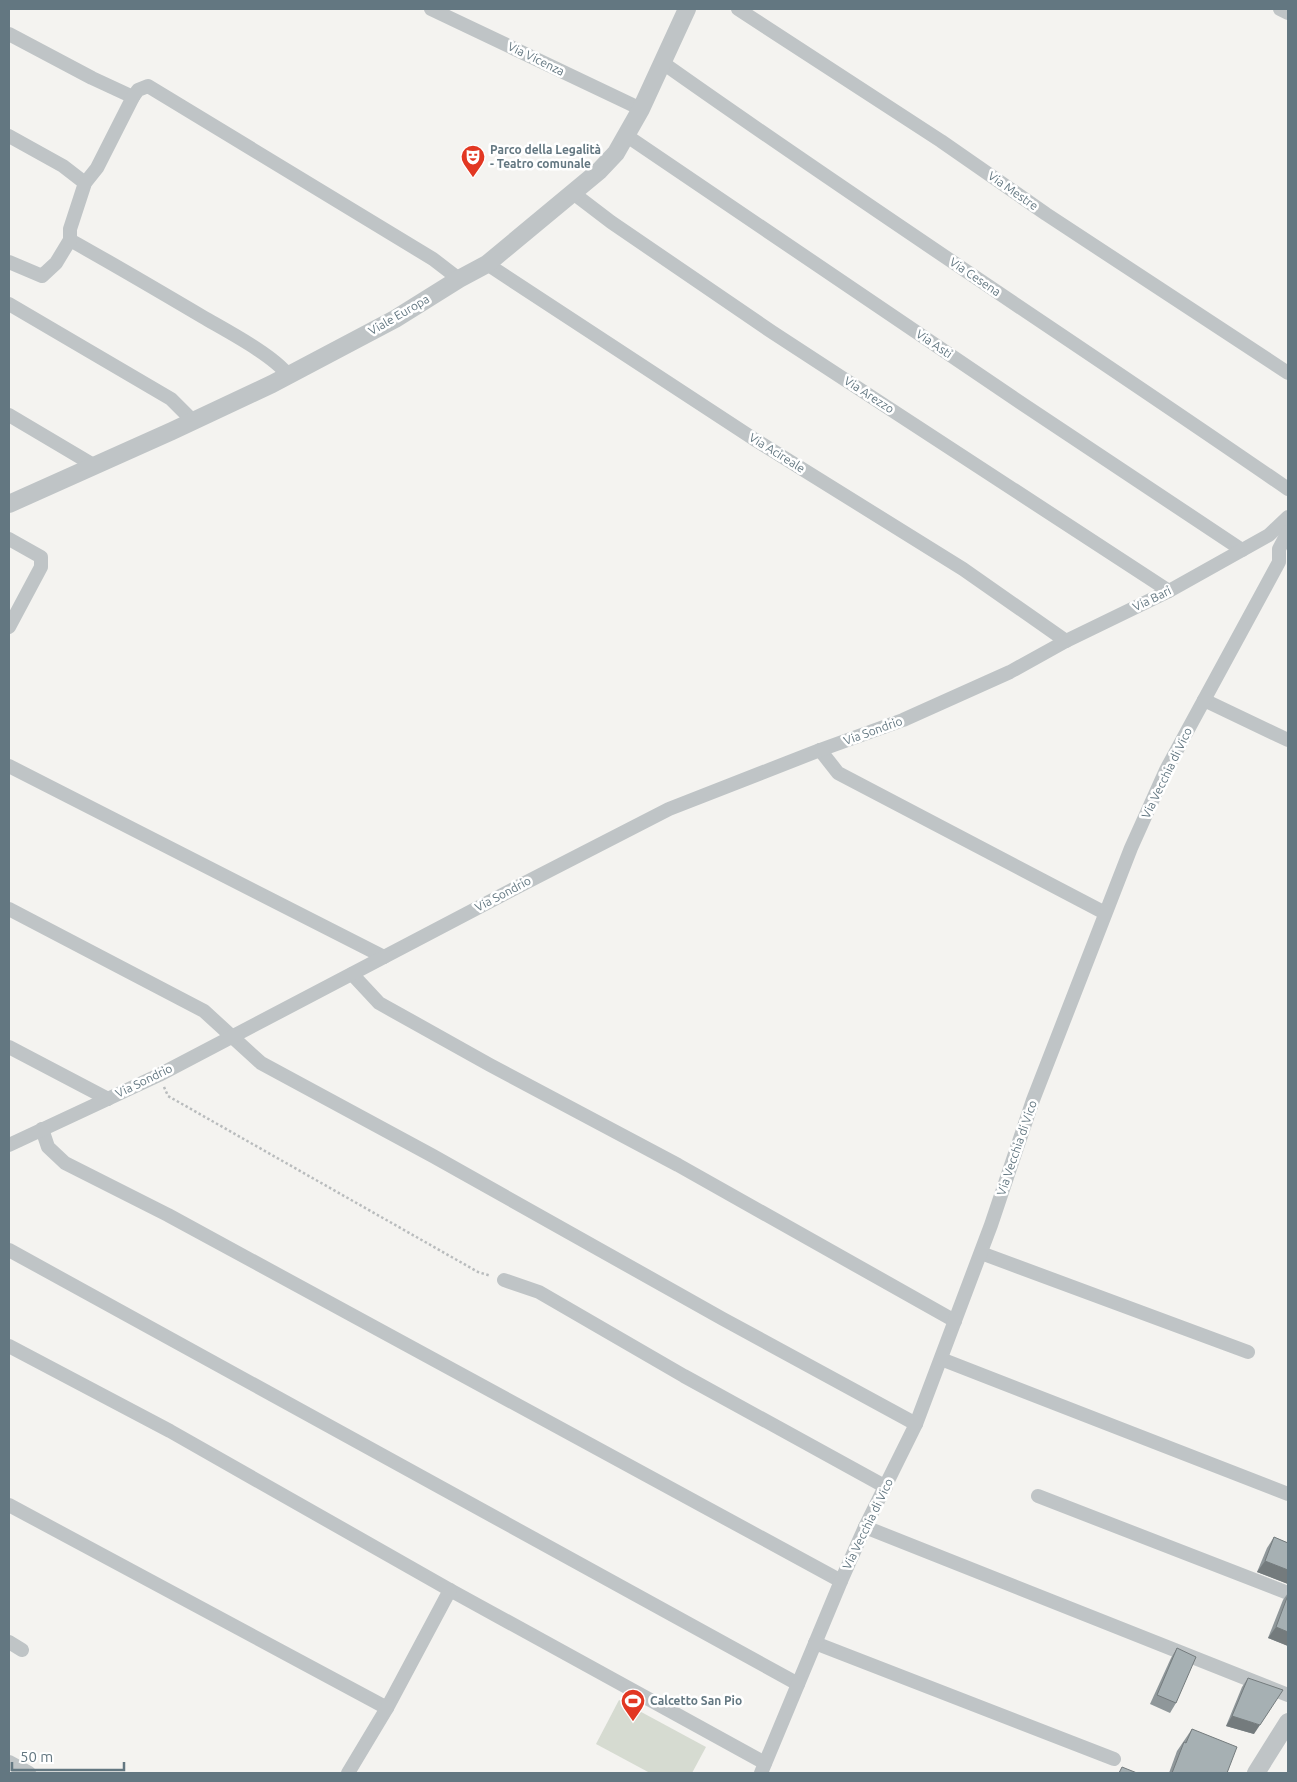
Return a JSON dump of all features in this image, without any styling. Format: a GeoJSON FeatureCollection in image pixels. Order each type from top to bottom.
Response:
{"type":"FeatureCollection","features":[{"type":"Feature","properties":{"kind":"street","name":"Via Vicenza"},"geometry":{"type":"LineString","coordinates":[[431,9],[641,109]]}},
{"type":"Feature","properties":{"kind":"street","name":"Viale Europa"},"geometry":{"type":"LineString","coordinates":[[9,504],[288,376],[395,319],[487,264],[573,193],[610,159],[627,136],[641,109],[687,9]]}},
{"type":"Feature","properties":{"kind":"street","name":"Via Mestre"},"geometry":{"type":"LineString","coordinates":[[738,9],[941,141],[1046,214],[1288,372]]}},
{"type":"Feature","properties":{"kind":"street"},"geometry":{"type":"LineString","coordinates":[[1280,9],[1288,13]]}},
{"type":"Feature","properties":{"kind":"street"},"geometry":{"type":"LineString","coordinates":[[9,34],[92,78],[133,97]]}},
{"type":"Feature","properties":{"kind":"street","name":"Via Cesena"},"geometry":{"type":"LineString","coordinates":[[663,63],[794,156],[1131,381],[1288,490]]}},
{"type":"Feature","properties":{"kind":"street"},"geometry":{"type":"LineString","coordinates":[[9,262],[42,276],[56,263],[70,240],[70,229],[85,183],[97,168],[133,97],[138,90],[148,86],[433,259],[459,279]]}},
{"type":"Feature","properties":{"kind":"street"},"geometry":{"type":"LineString","coordinates":[[9,136],[63,166],[85,183]]}},
{"type":"Feature","properties":{"kind":"street","name":"Via Asti"},"geometry":{"type":"LineString","coordinates":[[627,136],[1242,550]]}},
{"type":"Feature","properties":{"kind":"street","name":"Via Arezzo"},"geometry":{"type":"LineString","coordinates":[[573,193],[611,222],[772,332],[1169,591]]}},
{"type":"Feature","properties":{"kind":"street"},"geometry":{"type":"LineString","coordinates":[[70,240],[274,360],[283,368],[288,376]]}},
{"type":"Feature","properties":{"kind":"street","name":"Via Acireale"},"geometry":{"type":"LineString","coordinates":[[487,264],[754,438],[964,569],[1066,641]]}},
{"type":"Feature","properties":{"kind":"street"},"geometry":{"type":"LineString","coordinates":[[9,304],[171,399],[193,421]]}},
{"type":"Feature","properties":{"kind":"street"},"geometry":{"type":"LineString","coordinates":[[9,415],[95,466]]}},
{"type":"Feature","properties":{"kind":"street","name":"Via Bari"},"geometry":{"type":"LineString","coordinates":[[1010,672],[1066,641],[1169,591],[1268,535],[1288,517]]}},
{"type":"Feature","properties":{"kind":"street","name":"Via Vecchia di Vico"},"geometry":{"type":"LineString","coordinates":[[763,1768],[841,1580],[916,1424],[981,1253],[1033,1100],[1105,913],[1166,770],[1284,561],[1279,549],[1288,532]]}},
{"type":"Feature","properties":{"kind":"street"},"geometry":{"type":"LineString","coordinates":[[9,539],[41,557],[41,567],[9,627]]}},
{"type":"Feature","properties":{"kind":"street","name":"Via Sondrio"},"geometry":{"type":"LineString","coordinates":[[9,1145],[159,1075],[669,809],[903,720],[1010,672]]}},
{"type":"Feature","properties":{"kind":"street"},"geometry":{"type":"LineString","coordinates":[[1204,700],[1288,740]]}},
{"type":"Feature","properties":{"kind":"street"},"geometry":{"type":"LineString","coordinates":[[820,750],[838,773],[1105,913]]}},
{"type":"Feature","properties":{"kind":"street"},"geometry":{"type":"LineString","coordinates":[[9,766],[384,957]]}},
{"type":"Feature","properties":{"kind":"street"},"geometry":{"type":"LineString","coordinates":[[9,909],[204,1011],[262,1063],[916,1424]]}},
{"type":"Feature","properties":{"kind":"street"},"geometry":{"type":"LineString","coordinates":[[352,974],[379,1003],[490,1065],[678,1165],[955,1321]]}},
{"type":"Feature","properties":{"kind":"street"},"geometry":{"type":"LineString","coordinates":[[9,1047],[108,1099]]}},
{"type":"Feature","properties":{"kind":"street"},"geometry":{"type":"LineString","coordinates":[[42,1129],[48,1147],[65,1163],[168,1216],[841,1580]]}},
{"type":"Feature","properties":{"kind":"street"},"geometry":{"type":"LineString","coordinates":[[9,1250],[798,1684]]}},
{"type":"Feature","properties":{"kind":"street"},"geometry":{"type":"LineString","coordinates":[[981,1253],[1248,1352]]}},
{"type":"Feature","properties":{"kind":"street"},"geometry":{"type":"LineString","coordinates":[[504,1280],[538,1292],[684,1376],[886,1487]]}},
{"type":"Feature","properties":{"kind":"street"},"geometry":{"type":"LineString","coordinates":[[9,1346],[170,1430],[763,1768]]}},
{"type":"Feature","properties":{"kind":"street"},"geometry":{"type":"LineString","coordinates":[[941,1359],[1288,1494]]}},
{"type":"Feature","properties":{"kind":"street"},"geometry":{"type":"LineString","coordinates":[[1038,1496],[1288,1593]]}},
{"type":"Feature","properties":{"kind":"street"},"geometry":{"type":"LineString","coordinates":[[9,1505],[387,1708]]}},
{"type":"Feature","properties":{"kind":"street"},"geometry":{"type":"LineString","coordinates":[[865,1527],[1288,1695]]}},
{"type":"Feature","properties":{"kind":"street"},"geometry":{"type":"LineString","coordinates":[[348,1773],[387,1708],[450,1590]]}},
{"type":"Feature","properties":{"kind":"street"},"geometry":{"type":"LineString","coordinates":[[9,1642],[22,1650]]}},
{"type":"Feature","properties":{"kind":"street"},"geometry":{"type":"LineString","coordinates":[[815,1643],[1114,1759]]}},
{"type":"Feature","properties":{"kind":"street"},"geometry":{"type":"LineString","coordinates":[[1256,1773],[1288,1722]]}},
{"type":"Feature","properties":{"kind":"street"},"geometry":{"type":"LineString","coordinates":[[9,1762],[29,1773]]}},
{"type":"Feature","properties":{"kind":"path"},"geometry":{"type":"LineString","coordinates":[[159,1075],[168,1096],[478,1272],[504,1280]]}},
{"type":"Feature","properties":{"kind":"shaded area","name":"Calcetto San Pio"},"geometry":{"type":"Polygon","coordinates":[[[619,1700],[706,1747],[692,1773],[650,1773],[596,1744],[619,1700]]]}},
{"type":"Feature","properties":{"kind":"building"},"geometry":{"type":"Polygon","coordinates":[[[1274,1537],[1288,1543],[1288,1570],[1265,1561],[1274,1537]]]}},
{"type":"Feature","properties":{"kind":"building"},"geometry":{"type":"Polygon","coordinates":[[[1288,1595],[1288,1632],[1276,1627],[1288,1595]]]}},
{"type":"Feature","properties":{"kind":"building"},"geometry":{"type":"Polygon","coordinates":[[[1177,1648],[1196,1657],[1176,1703],[1157,1695],[1177,1648]]]}},
{"type":"Feature","properties":{"kind":"building"},"geometry":{"type":"Polygon","coordinates":[[[1248,1678],[1283,1690],[1260,1725],[1232,1716],[1248,1678]]]}},
{"type":"Feature","properties":{"kind":"building"},"geometry":{"type":"Polygon","coordinates":[[[1192,1729],[1237,1747],[1227,1773],[1172,1773],[1184,1742],[1186,1743],[1192,1729]]]}},
{"type":"Feature","properties":{"kind":"building"},"geometry":{"type":"Polygon","coordinates":[[[1122,1767],[1137,1773],[1119,1773],[1122,1767]]]}},
{"type":"Feature","properties":{"kind":"place","name":"Parco della Legalità - Teatro comunale"},"geometry":{"type":"Point","coordinates":[473,178]}},
{"type":"Feature","properties":{"kind":"place","name":"Calcetto San Pio"},"geometry":{"type":"Point","coordinates":[633,1722]}}]}
